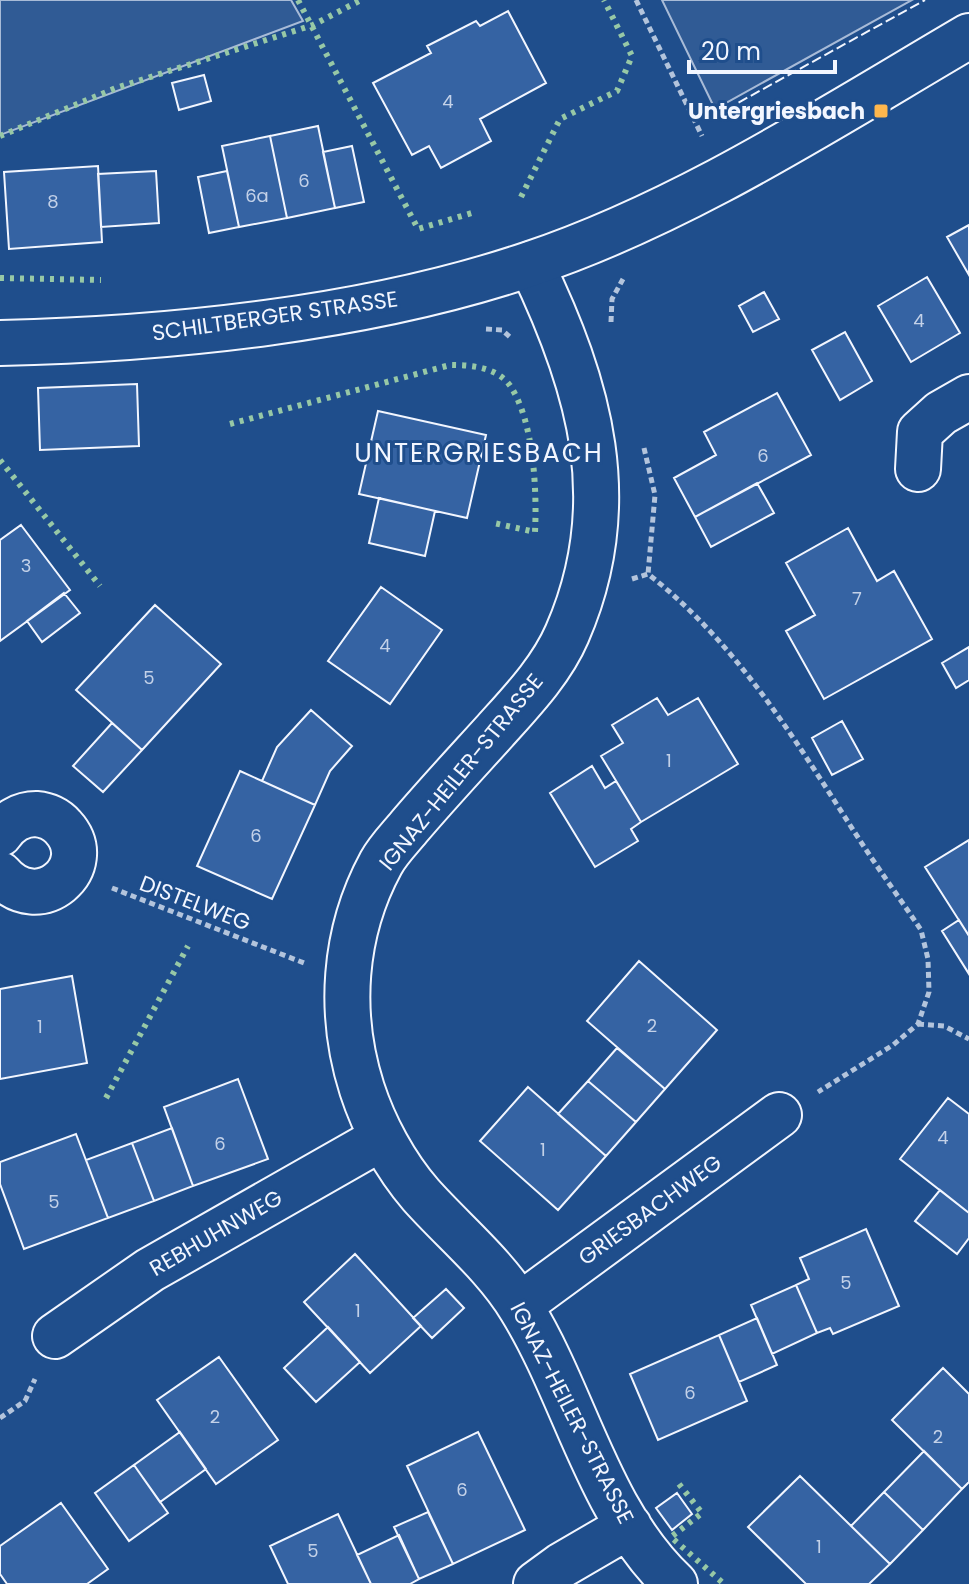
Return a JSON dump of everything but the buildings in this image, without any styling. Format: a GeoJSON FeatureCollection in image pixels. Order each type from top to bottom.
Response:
{"type":"FeatureCollection","features":[{"type":"Feature","properties":{"kind":"street","name":"SCHILTBERGER STRASSE"},"geometry":{"type":"LineString","coordinates":[[0,343],[81,342],[318,315],[432,292],[531,264],[639,220],[723,178],[969,36]]}},
{"type":"Feature","properties":{"kind":"street","name":"IGNAZ-HEILER-STRASSE"},"geometry":{"type":"LineString","coordinates":[[531,264],[549,301],[580,387],[596,459],[597,519],[590,574],[566,638],[531,690],[427,805],[382,860],[357,919],[347,980],[349,1040],[363,1092],[382,1138],[418,1192],[482,1258],[520,1305],[545,1352],[601,1476],[629,1526],[661,1571],[675,1584]]}},
{"type":"Feature","properties":{"kind":"street"},"geometry":{"type":"LineString","coordinates":[[918,469],[920,432],[941,413],[969,397]]}},
{"type":"Feature","properties":{"kind":"street"},"geometry":{"type":"LineString","coordinates":[[0,874],[18,890],[42,892],[62,881],[70,871],[74,858],[68,832],[47,816],[21,816],[3,823]]}},
{"type":"Feature","properties":{"kind":"street","name":"GRIESBACHWEG"},"geometry":{"type":"LineString","coordinates":[[520,1305],[779,1115]]}},
{"type":"Feature","properties":{"kind":"street","name":"REBHUHNWEG"},"geometry":{"type":"LineString","coordinates":[[55,1336],[150,1270],[382,1138]]}},
{"type":"Feature","properties":{"kind":"street"},"geometry":{"type":"LineString","coordinates":[[536,1584],[629,1526]]}},
{"type":"Feature","properties":{"kind":"path"},"geometry":{"type":"LineString","coordinates":[[636,0],[723,178]]}},
{"type":"Feature","properties":{"kind":"path"},"geometry":{"type":"LineString","coordinates":[[615,334],[610,320],[612,299],[631,269]]}},
{"type":"Feature","properties":{"kind":"path"},"geometry":{"type":"LineString","coordinates":[[482,329],[502,330],[514,341]]}},
{"type":"Feature","properties":{"kind":"path"},"geometry":{"type":"LineString","coordinates":[[641,437],[655,495],[648,574]]}},
{"type":"Feature","properties":{"kind":"path"},"geometry":{"type":"LineString","coordinates":[[590,574],[625,582],[648,574]]}},
{"type":"Feature","properties":{"kind":"path"},"geometry":{"type":"LineString","coordinates":[[648,574],[681,600],[743,668],[794,737],[921,930],[928,959],[929,992],[918,1024],[893,1045],[779,1115]]}},
{"type":"Feature","properties":{"kind":"path","name":"DISTELWEG"},"geometry":{"type":"LineString","coordinates":[[70,871],[309,965],[311,951]]}},
{"type":"Feature","properties":{"kind":"path"},"geometry":{"type":"LineString","coordinates":[[918,1024],[944,1026],[969,1039]]}},
{"type":"Feature","properties":{"kind":"path"},"geometry":{"type":"LineString","coordinates":[[0,1418],[25,1401],[55,1336]]}},
{"type":"Feature","properties":{"kind":"shaded area"},"geometry":{"type":"Polygon","coordinates":[[[0,0],[291,0],[303,21],[0,135],[0,0]]]}},
{"type":"Feature","properties":{"kind":"shaded area"},"geometry":{"type":"Polygon","coordinates":[[[662,0],[912,0],[715,109],[662,0]]]}},
{"type":"Feature","properties":{"kind":"hedge"},"geometry":{"type":"LineString","coordinates":[[298,0],[418,229],[472,213]]}},
{"type":"Feature","properties":{"kind":"hedge"},"geometry":{"type":"LineString","coordinates":[[0,136],[116,88],[313,25],[361,0]]}},
{"type":"Feature","properties":{"kind":"hedge"},"geometry":{"type":"LineString","coordinates":[[521,197],[560,119],[617,91],[632,56],[604,0]]}},
{"type":"Feature","properties":{"kind":"hedge"},"geometry":{"type":"LineString","coordinates":[[0,278],[101,280]]}},
{"type":"Feature","properties":{"kind":"hedge"},"geometry":{"type":"LineString","coordinates":[[230,424],[450,365],[492,371],[511,387],[525,419],[534,478],[535,532],[494,523]]}},
{"type":"Feature","properties":{"kind":"hedge"},"geometry":{"type":"LineString","coordinates":[[0,460],[100,586]]}},
{"type":"Feature","properties":{"kind":"hedge"},"geometry":{"type":"LineString","coordinates":[[106,1098],[188,946]]}},
{"type":"Feature","properties":{"kind":"hedge"},"geometry":{"type":"LineString","coordinates":[[679,1484],[702,1513],[671,1537],[724,1584]]}},
{"type":"Feature","properties":{"kind":"fence"},"geometry":{"type":"LineString","coordinates":[[714,116],[925,0]]}},
{"type":"Feature","properties":{"kind":"place","name":"Untergriesbach"},"geometry":{"type":"Point","coordinates":[881,111]}},
{"type":"Feature","properties":{"kind":"district","name":"UNTERGRIESBACH"},"geometry":{"type":"Point","coordinates":[479,453]}}]}
